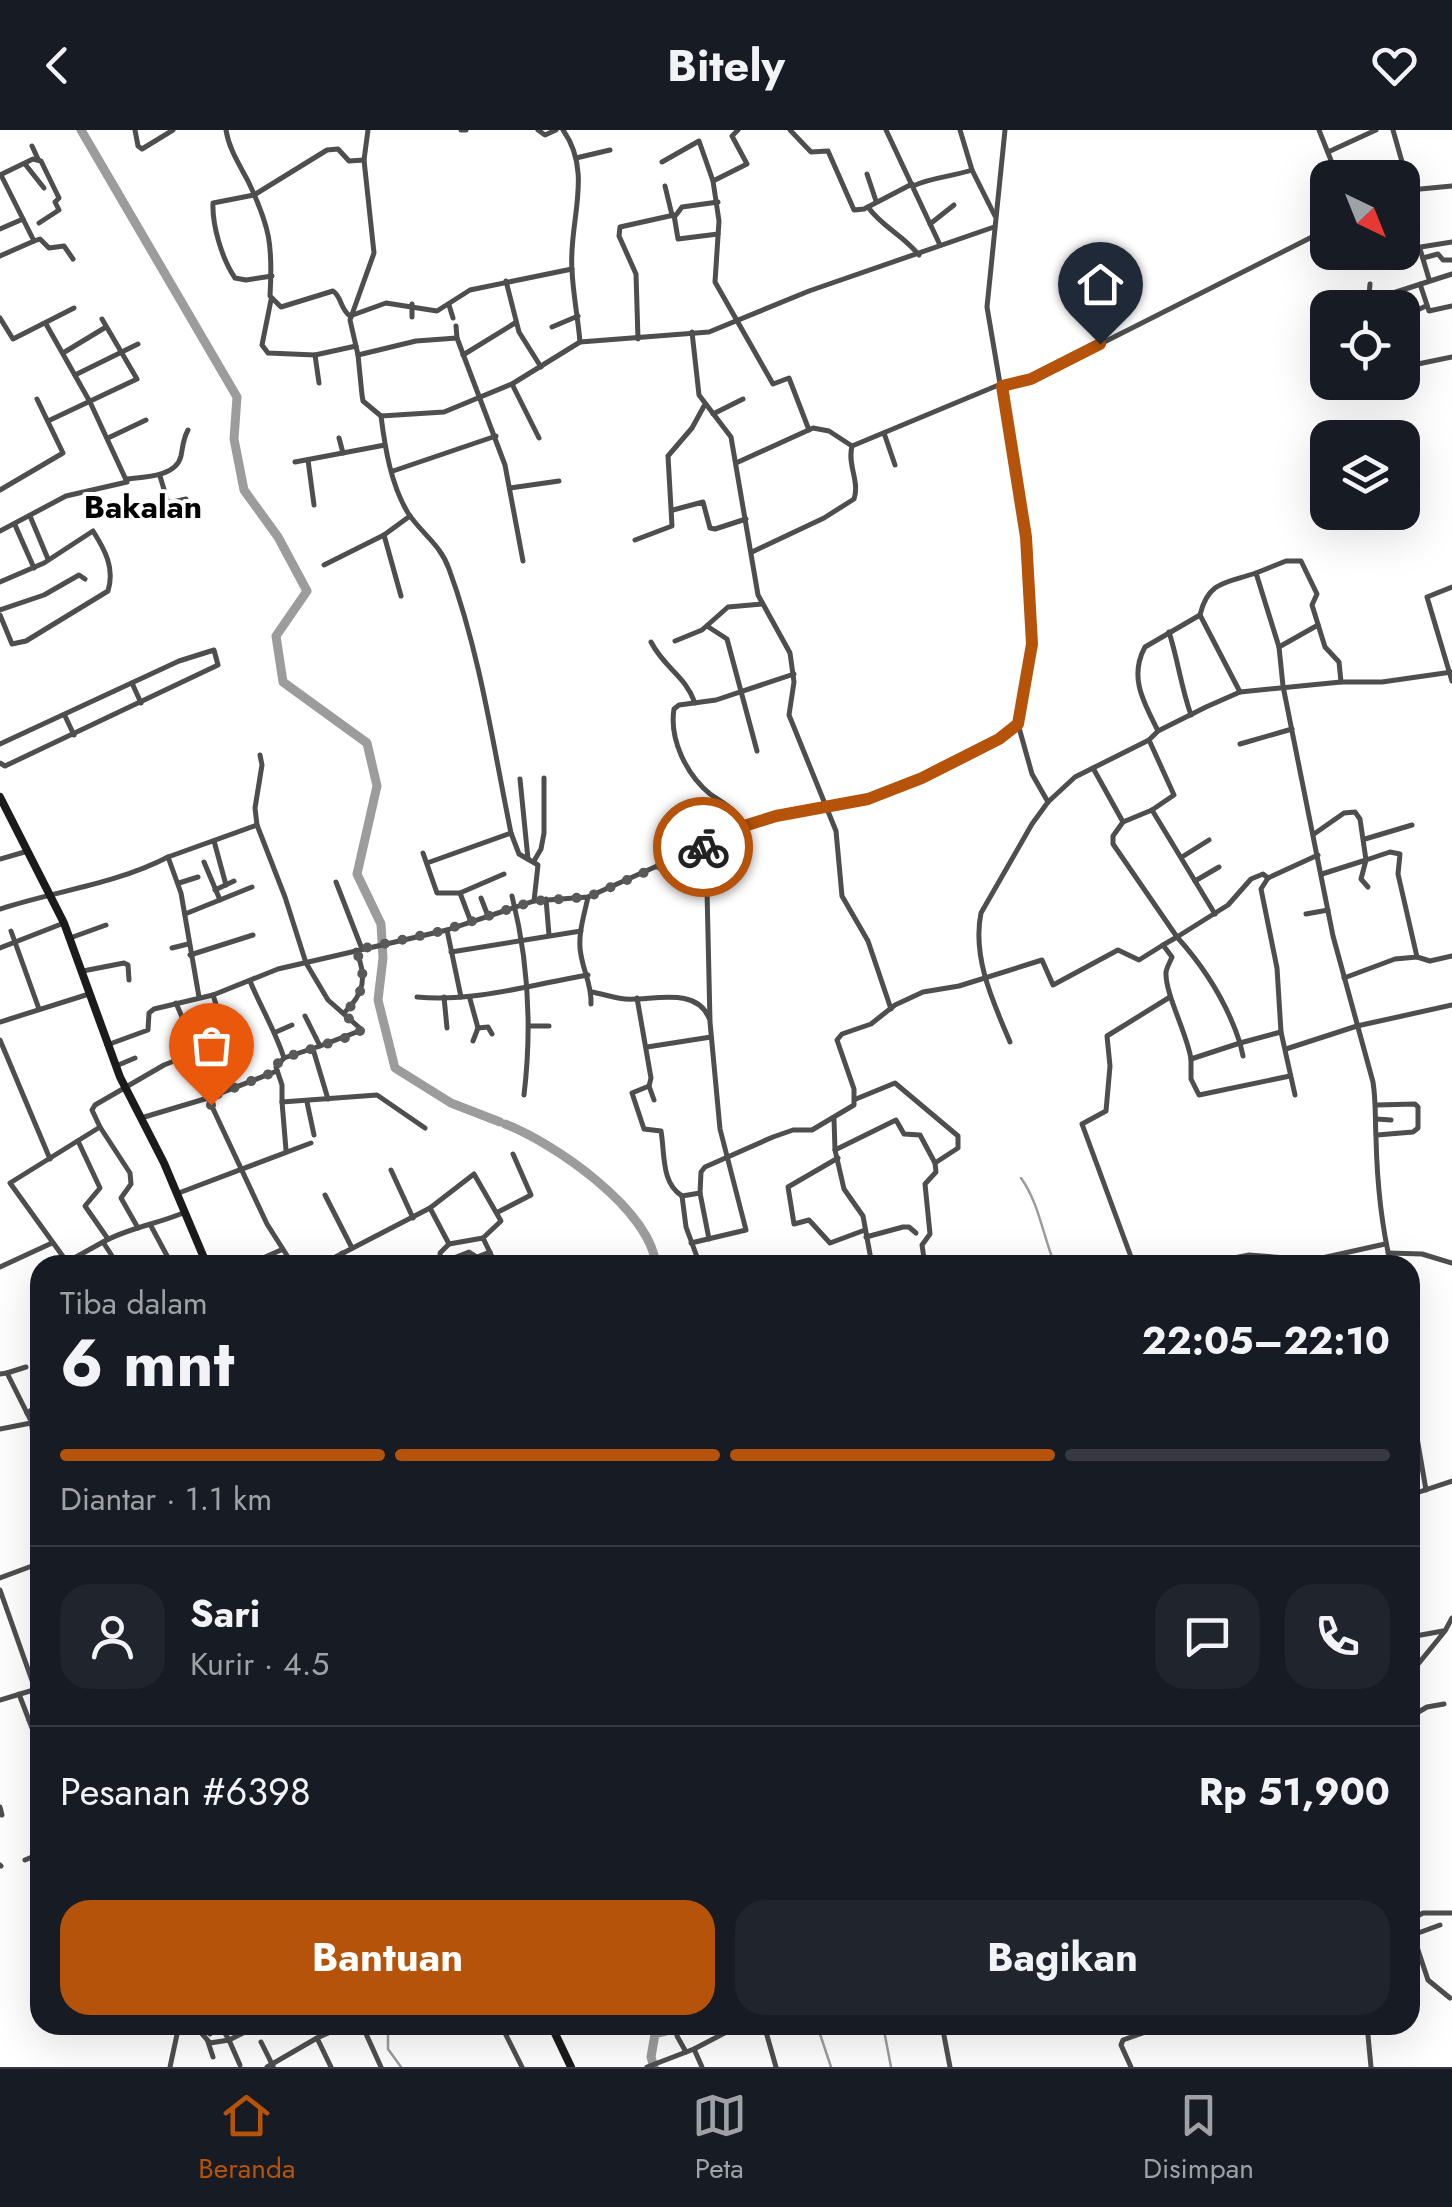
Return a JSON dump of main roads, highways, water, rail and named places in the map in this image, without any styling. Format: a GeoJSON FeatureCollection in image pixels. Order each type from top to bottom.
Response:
{"type":"FeatureCollection","features":[{"type":"Feature","properties":{"kind":"main road"},"geometry":{"type":"LineString","coordinates":[[0,797],[64,923],[107,1046],[203,1255]]}},
{"type":"Feature","properties":{"kind":"main road"},"geometry":{"type":"LineString","coordinates":[[556,2035],[571,2067]]}},
{"type":"Feature","properties":{"kind":"waterway"},"geometry":{"type":"LineString","coordinates":[[81,130],[237,397],[234,439],[244,490],[278,537],[307,591],[276,636],[283,682],[367,743],[377,786],[357,874],[381,924],[383,958],[378,1000],[395,1068],[451,1103],[500,1122]]}},
{"type":"Feature","properties":{"kind":"waterway"},"geometry":{"type":"LineString","coordinates":[[505,1124],[548,1146],[597,1181],[637,1222],[653,1255]]}},
{"type":"Feature","properties":{"kind":"waterway"},"geometry":{"type":"LineString","coordinates":[[1021,1178],[1037,1209],[1052,1255]]}},
{"type":"Feature","properties":{"kind":"waterway"},"geometry":{"type":"LineString","coordinates":[[388,2035],[388,2049],[401,2067]]}},
{"type":"Feature","properties":{"kind":"waterway"},"geometry":{"type":"LineString","coordinates":[[654,2067],[651,2057],[655,2035]]}},
{"type":"Feature","properties":{"kind":"waterway"},"geometry":{"type":"LineString","coordinates":[[820,2035],[831,2067]]}},
{"type":"Feature","properties":{"kind":"waterway"},"geometry":{"type":"LineString","coordinates":[[885,2035],[891,2067]]}},
{"type":"Feature","properties":{"kind":"district","name":"Bakalan"},"geometry":{"type":"Point","coordinates":[143,507]}}]}
